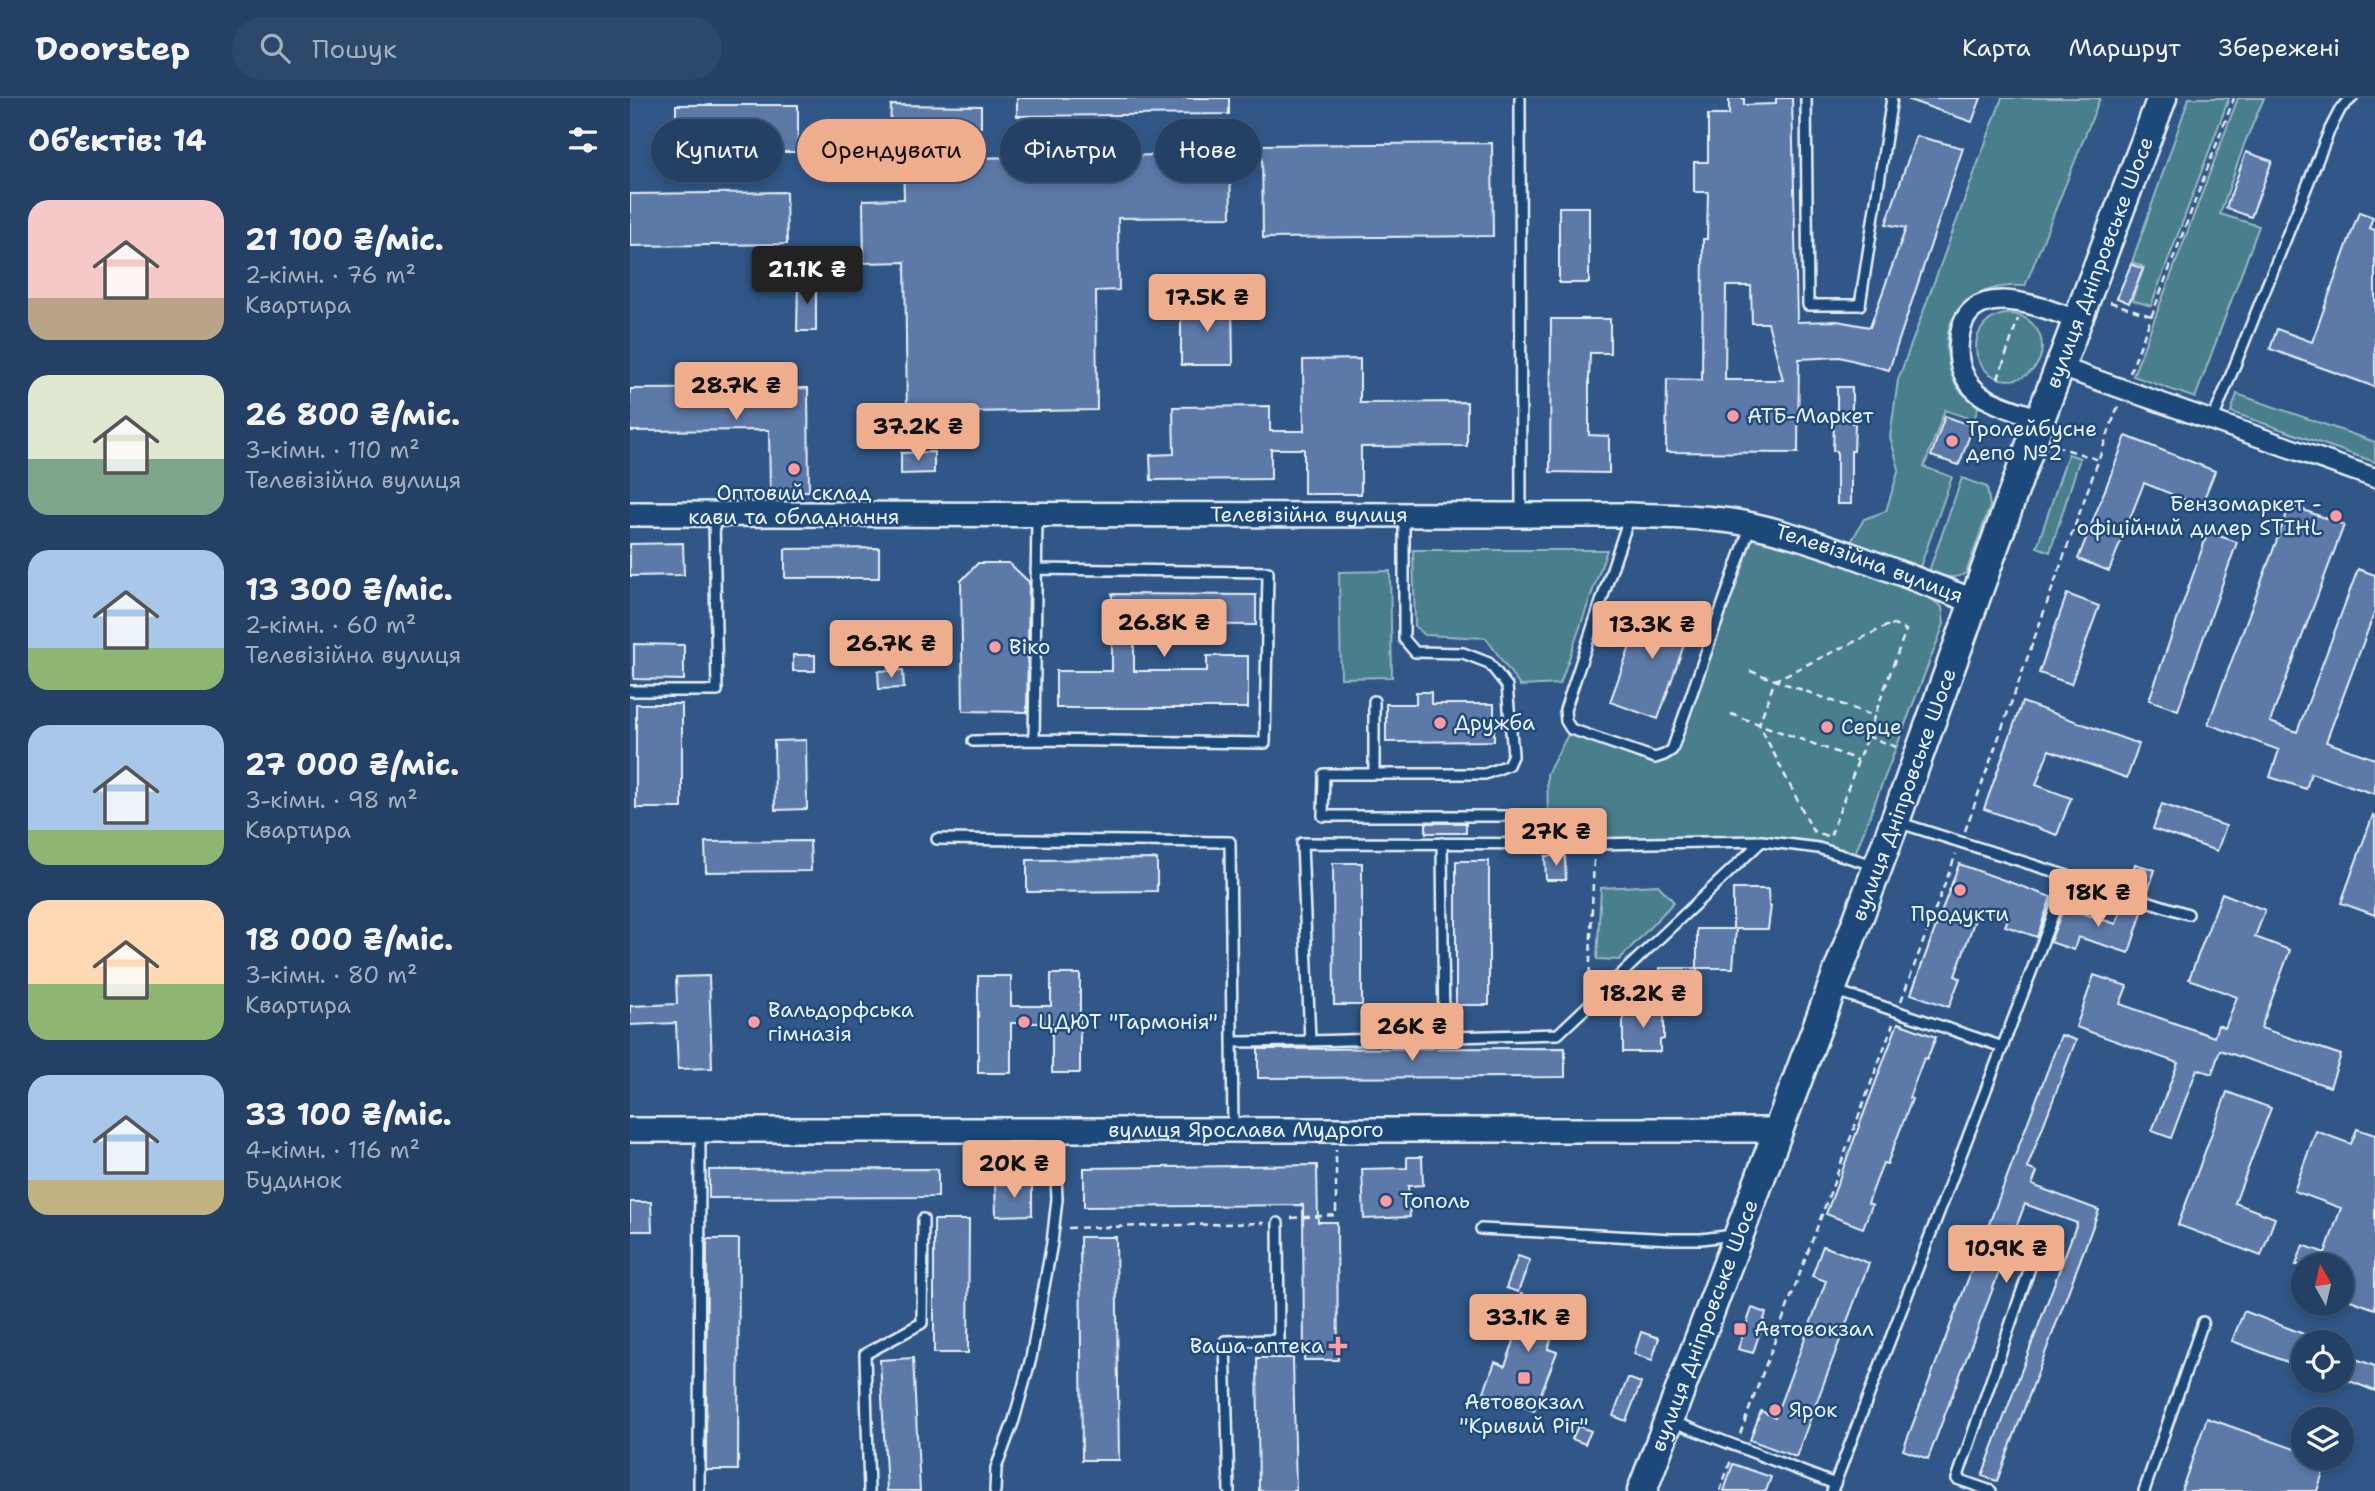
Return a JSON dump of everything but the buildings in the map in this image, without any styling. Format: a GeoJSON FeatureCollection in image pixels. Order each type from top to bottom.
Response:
{"type":"FeatureCollection","features":[{"type":"Feature","properties":{"kind":"main road","name":"вулиця Дніпровське Шосе"},"geometry":{"type":"LineString","coordinates":[[1642,1491],[1895,821],[2040,419],[2162,98]]}},
{"type":"Feature","properties":{"kind":"street"},"geometry":{"type":"LineString","coordinates":[[2040,419],[1984,398],[1968,383],[1959,365],[1962,324],[1977,307],[2012,299],[2077,320]]}},
{"type":"Feature","properties":{"kind":"street"},"geometry":{"type":"LineString","coordinates":[[2060,367],[2375,478]]}},
{"type":"Feature","properties":{"kind":"street","name":"Телевізійна вулиця"},"geometry":{"type":"LineString","coordinates":[[630,514],[1630,515],[1716,519],[1803,539],[1974,601]]}},
{"type":"Feature","properties":{"kind":"street","name":"вулиця Ярослава Мудрого"},"geometry":{"type":"LineString","coordinates":[[630,1130],[1777,1130]]}},
{"type":"Feature","properties":{"kind":"lane"},"geometry":{"type":"LineString","coordinates":[[1520,98],[1521,516]]}},
{"type":"Feature","properties":{"kind":"lane"},"geometry":{"type":"LineString","coordinates":[[1806,98],[1808,305],[1860,305],[1892,98]]}},
{"type":"Feature","properties":{"kind":"lane"},"geometry":{"type":"LineString","coordinates":[[2212,422],[2330,129],[2341,108],[2352,98]]}},
{"type":"Feature","properties":{"kind":"lane"},"geometry":{"type":"LineString","coordinates":[[630,691],[717,691],[714,515]]}},
{"type":"Feature","properties":{"kind":"lane"},"geometry":{"type":"LineString","coordinates":[[1034,740],[1037,515]]}},
{"type":"Feature","properties":{"kind":"lane"},"geometry":{"type":"LineString","coordinates":[[1404,515],[1404,639],[1415,652],[1462,653],[1489,663],[1507,686],[1513,754],[1508,765],[1485,774],[1324,774],[1323,816],[1513,816]]}},
{"type":"Feature","properties":{"kind":"lane"},"geometry":{"type":"LineString","coordinates":[[1630,515],[1565,710],[1566,721],[1571,729],[1655,758],[1672,750],[1751,525]]}},
{"type":"Feature","properties":{"kind":"lane"},"geometry":{"type":"LineString","coordinates":[[973,741],[1265,743],[1268,572],[1037,569]]}},
{"type":"Feature","properties":{"kind":"lane"},"geometry":{"type":"LineString","coordinates":[[1374,701],[1374,774]]}},
{"type":"Feature","properties":{"kind":"lane"},"geometry":{"type":"LineString","coordinates":[[1895,821],[2188,914]]}},
{"type":"Feature","properties":{"kind":"lane"},"geometry":{"type":"LineString","coordinates":[[937,839],[1230,842],[1233,1130]]}},
{"type":"Feature","properties":{"kind":"lane"},"geometry":{"type":"LineString","coordinates":[[1310,1041],[1302,843],[1594,844],[1762,841],[1818,848],[1878,866]]}},
{"type":"Feature","properties":{"kind":"lane"},"geometry":{"type":"LineString","coordinates":[[1232,1042],[1558,1034],[1762,841]]}},
{"type":"Feature","properties":{"kind":"lane"},"geometry":{"type":"LineString","coordinates":[[1443,843],[1444,1037]]}},
{"type":"Feature","properties":{"kind":"lane"},"geometry":{"type":"LineString","coordinates":[[1669,1421],[1833,1487],[2068,876]]}},
{"type":"Feature","properties":{"kind":"lane"},"geometry":{"type":"LineString","coordinates":[[1831,989],[2003,1046]]}},
{"type":"Feature","properties":{"kind":"lane"},"geometry":{"type":"LineString","coordinates":[[699,1491],[700,1130]]}},
{"type":"Feature","properties":{"kind":"lane"},"geometry":{"type":"LineString","coordinates":[[995,1491],[996,1468],[1014,1420],[1031,1358],[1054,1228],[1057,1199],[1054,1130]]}},
{"type":"Feature","properties":{"kind":"lane"},"geometry":{"type":"LineString","coordinates":[[869,1491],[865,1354],[922,1323],[923,1219]]}},
{"type":"Feature","properties":{"kind":"lane"},"geometry":{"type":"LineString","coordinates":[[1229,1491],[1225,1341],[1279,1340],[1278,1223]]}},
{"type":"Feature","properties":{"kind":"lane"},"geometry":{"type":"LineString","coordinates":[[1481,1229],[1672,1239],[1700,1239],[1738,1234]]}},
{"type":"Feature","properties":{"kind":"lane"},"geometry":{"type":"LineString","coordinates":[[1991,1491],[1957,1479],[2042,1233]]}},
{"type":"Feature","properties":{"kind":"lane"},"geometry":{"type":"LineString","coordinates":[[2144,1491],[2203,1322]]}},
{"type":"Feature","properties":{"kind":"path"},"geometry":{"type":"LineString","coordinates":[[1720,1491],[1961,842],[2123,390],[2234,98]]}},
{"type":"Feature","properties":{"kind":"path"},"geometry":{"type":"LineString","coordinates":[[2110,302],[2151,316]]}},
{"type":"Feature","properties":{"kind":"path"},"geometry":{"type":"LineString","coordinates":[[1998,379],[2019,316]]}},
{"type":"Feature","properties":{"kind":"path"},"geometry":{"type":"LineString","coordinates":[[2056,446],[2098,460]]}},
{"type":"Feature","properties":{"kind":"path"},"geometry":{"type":"LineString","coordinates":[[1891,624],[1906,630],[1830,837],[1812,831],[1759,724],[1775,680],[1891,624]]}},
{"type":"Feature","properties":{"kind":"path"},"geometry":{"type":"LineString","coordinates":[[1750,671],[1874,716]]}},
{"type":"Feature","properties":{"kind":"path"},"geometry":{"type":"LineString","coordinates":[[1731,714],[1858,760]]}},
{"type":"Feature","properties":{"kind":"path"},"geometry":{"type":"LineString","coordinates":[[1867,736],[1919,756]]}},
{"type":"Feature","properties":{"kind":"path"},"geometry":{"type":"LineString","coordinates":[[1589,1004],[1594,844]]}},
{"type":"Feature","properties":{"kind":"path"},"geometry":{"type":"LineString","coordinates":[[1054,1228],[1278,1223],[1295,1216],[1336,1215],[1336,1130]]}},
{"type":"Feature","properties":{"kind":"green space"},"geometry":{"type":"Polygon","coordinates":[[[2002,98],[2100,98],[2025,286],[2009,286],[1980,293],[1959,309],[1952,321],[1948,335],[1949,366],[1960,391],[1979,405],[1974,420],[1945,410],[1924,467],[1952,477],[1920,567],[1851,542],[1864,519],[1886,511],[1899,469],[1890,437],[1898,380],[2002,98]]]}},
{"type":"Feature","properties":{"kind":"green space"},"geometry":{"type":"Polygon","coordinates":[[[2189,98],[2229,98],[2151,306],[2132,300],[2144,267],[2132,262],[2189,98]]]}},
{"type":"Feature","properties":{"kind":"green space"},"geometry":{"type":"Polygon","coordinates":[[[2238,98],[2264,98],[2245,142],[2220,214],[2259,226],[2195,398],[2133,376],[2238,98]]]}},
{"type":"Feature","properties":{"kind":"green space"},"geometry":{"type":"Polygon","coordinates":[[[2015,314],[2033,323],[2040,334],[2040,360],[2033,371],[2022,378],[2003,380],[1985,371],[1978,360],[1976,341],[1985,323],[1996,316],[2015,314]]]}},
{"type":"Feature","properties":{"kind":"green space"},"geometry":{"type":"Polygon","coordinates":[[[2237,394],[2375,442],[2375,462],[2231,412],[2237,394]]]}},
{"type":"Feature","properties":{"kind":"green space"},"geometry":{"type":"Polygon","coordinates":[[[2068,454],[2080,458],[2050,552],[2037,547],[2068,454]]]}},
{"type":"Feature","properties":{"kind":"green space"},"geometry":{"type":"Polygon","coordinates":[[[1962,478],[1987,487],[1990,506],[1966,573],[1948,577],[1929,571],[1962,478]]]}},
{"type":"Feature","properties":{"kind":"green space"},"geometry":{"type":"Polygon","coordinates":[[[1748,535],[1801,548],[1930,598],[1942,607],[1944,624],[1853,859],[1762,841],[1560,843],[1548,817],[1547,774],[1571,729],[1654,758],[1672,750],[1748,535]]]}},
{"type":"Feature","properties":{"kind":"green space"},"geometry":{"type":"Polygon","coordinates":[[[1413,550],[1607,550],[1560,684],[1520,686],[1486,638],[1425,635],[1415,626],[1413,550]]]}},
{"type":"Feature","properties":{"kind":"green space"},"geometry":{"type":"Polygon","coordinates":[[[1390,571],[1392,677],[1341,678],[1339,572],[1390,571]]]}},
{"type":"Feature","properties":{"kind":"green space"},"geometry":{"type":"Polygon","coordinates":[[[1658,885],[1674,902],[1619,960],[1597,959],[1601,888],[1658,885]]]}},
{"type":"Feature","properties":{"kind":"place","name":"АТБ-Маркет"},"geometry":{"type":"Point","coordinates":[1733,416]}},
{"type":"Feature","properties":{"kind":"place","name":"Тролейбусне депо №2"},"geometry":{"type":"Point","coordinates":[1952,441]}},
{"type":"Feature","properties":{"kind":"place","name":"Оптовий склад кави та обладнання"},"geometry":{"type":"Point","coordinates":[794,469]}},
{"type":"Feature","properties":{"kind":"place","name":"Бензомаркет - офіційний дилер STIHL"},"geometry":{"type":"Point","coordinates":[2336,516]}},
{"type":"Feature","properties":{"kind":"place","name":"Віко"},"geometry":{"type":"Point","coordinates":[995,647]}},
{"type":"Feature","properties":{"kind":"place","name":"Дружба"},"geometry":{"type":"Point","coordinates":[1440,723]}},
{"type":"Feature","properties":{"kind":"place","name":"Серце"},"geometry":{"type":"Point","coordinates":[1827,727]}},
{"type":"Feature","properties":{"kind":"place","name":"Продукти"},"geometry":{"type":"Point","coordinates":[1960,890]}},
{"type":"Feature","properties":{"kind":"place","name":"Вальдорфська гімназія"},"geometry":{"type":"Point","coordinates":[754,1022]}},
{"type":"Feature","properties":{"kind":"place","name":"ЦДЮТ \"Гармонія\""},"geometry":{"type":"Point","coordinates":[1024,1022]}},
{"type":"Feature","properties":{"kind":"place","name":"Тополь"},"geometry":{"type":"Point","coordinates":[1386,1201]}},
{"type":"Feature","properties":{"kind":"place","name":"Автовокзал"},"geometry":{"type":"Point","coordinates":[1740,1329]}},
{"type":"Feature","properties":{"kind":"place","name":"Ваша аптека"},"geometry":{"type":"Point","coordinates":[1338,1346]}},
{"type":"Feature","properties":{"kind":"place","name":"Автовокзал \"Кривий Ріг\""},"geometry":{"type":"Point","coordinates":[1524,1378]}},
{"type":"Feature","properties":{"kind":"place","name":"Ярок"},"geometry":{"type":"Point","coordinates":[1775,1410]}}]}
